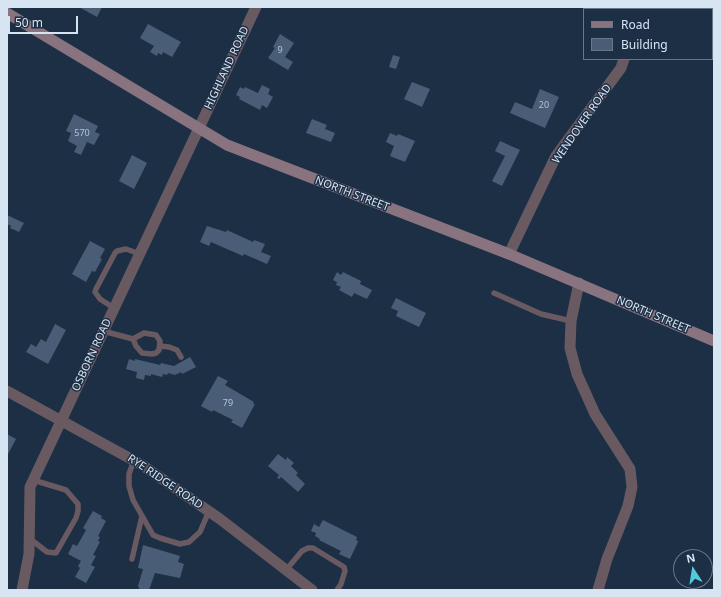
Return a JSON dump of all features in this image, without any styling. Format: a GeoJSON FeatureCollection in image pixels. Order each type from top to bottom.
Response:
{"type":"FeatureCollection","features":[{"type":"Feature","properties":{"kind":"main road","name":"NORTH STREET"},"geometry":{"type":"LineString","coordinates":[[7,13],[227,146],[510,254],[714,341]]}},
{"type":"Feature","properties":{"kind":"street","name":"HIGHLAND ROAD"},"geometry":{"type":"LineString","coordinates":[[199,129],[256,7]]}},
{"type":"Feature","properties":{"kind":"street","name":"WENDOVER ROAD"},"geometry":{"type":"LineString","coordinates":[[510,254],[556,156],[621,68],[624,60]]}},
{"type":"Feature","properties":{"kind":"street","name":"OSBORN ROAD"},"geometry":{"type":"LineString","coordinates":[[22,590],[29,554],[30,487],[199,129]]}},
{"type":"Feature","properties":{"kind":"street"},"geometry":{"type":"LineString","coordinates":[[579,283],[571,321],[570,348],[577,374],[595,414],[630,469],[632,487],[628,506],[607,559],[598,590]]}},
{"type":"Feature","properties":{"kind":"street","name":"RYE RIDGE ROAD"},"geometry":{"type":"LineString","coordinates":[[7,391],[134,460],[209,511],[312,590]]}},
{"type":"Feature","properties":{"kind":"lane"},"geometry":{"type":"LineString","coordinates":[[114,308],[100,299],[95,292],[96,288],[114,253],[126,249],[140,254]]}},
{"type":"Feature","properties":{"kind":"lane"},"geometry":{"type":"LineString","coordinates":[[494,293],[541,314],[571,321]]}},
{"type":"Feature","properties":{"kind":"lane"},"geometry":{"type":"LineString","coordinates":[[103,332],[133,339],[144,333],[150,333],[156,335],[158,338],[160,350],[156,353],[142,353],[136,346],[133,339]]}},
{"type":"Feature","properties":{"kind":"lane"},"geometry":{"type":"LineString","coordinates":[[160,346],[177,350],[181,356]]}},
{"type":"Feature","properties":{"kind":"lane"},"geometry":{"type":"LineString","coordinates":[[134,460],[129,474],[129,486],[133,500],[153,535],[180,544],[189,542],[200,532],[209,511]]}},
{"type":"Feature","properties":{"kind":"lane"},"geometry":{"type":"LineString","coordinates":[[29,538],[47,552],[56,553],[76,518],[78,511],[78,504],[66,490],[33,480]]}},
{"type":"Feature","properties":{"kind":"lane"},"geometry":{"type":"LineString","coordinates":[[132,558],[142,516]]}},
{"type":"Feature","properties":{"kind":"lane"},"geometry":{"type":"LineString","coordinates":[[286,570],[302,551],[308,548],[313,548],[344,566],[346,571],[337,590]]}},
{"type":"Feature","properties":{"kind":"building"},"geometry":{"type":"Polygon","coordinates":[[[79,7],[102,7],[97,17],[79,7]]]}},
{"type":"Feature","properties":{"kind":"building"},"geometry":{"type":"Polygon","coordinates":[[[148,24],[181,42],[172,57],[163,52],[162,55],[158,53],[157,56],[150,52],[154,46],[140,38],[148,24]]]}},
{"type":"Feature","properties":{"kind":"building"},"geometry":{"type":"Polygon","coordinates":[[[280,34],[294,43],[285,57],[293,62],[288,70],[268,58],[275,48],[273,47],[280,34]]]}},
{"type":"Feature","properties":{"kind":"building"},"geometry":{"type":"Polygon","coordinates":[[[393,55],[400,57],[396,69],[389,67],[393,55]]]}},
{"type":"Feature","properties":{"kind":"building"},"geometry":{"type":"Polygon","coordinates":[[[412,82],[430,89],[422,107],[404,99],[412,82]]]}},
{"type":"Feature","properties":{"kind":"building"},"geometry":{"type":"Polygon","coordinates":[[[262,85],[270,89],[268,94],[273,97],[267,108],[262,105],[260,110],[239,99],[240,97],[236,95],[240,87],[244,89],[245,87],[258,93],[262,85]]]}},
{"type":"Feature","properties":{"kind":"building"},"geometry":{"type":"Polygon","coordinates":[[[540,89],[559,97],[545,128],[510,113],[515,102],[532,109],[540,89]]]}},
{"type":"Feature","properties":{"kind":"building"},"geometry":{"type":"Polygon","coordinates":[[[74,114],[98,126],[95,132],[100,134],[94,145],[87,142],[81,155],[74,152],[77,146],[68,141],[71,133],[66,131],[74,114]]]}},
{"type":"Feature","properties":{"kind":"building"},"geometry":{"type":"Polygon","coordinates":[[[312,119],[327,125],[325,129],[335,133],[331,142],[306,133],[312,119]]]}},
{"type":"Feature","properties":{"kind":"building"},"geometry":{"type":"Polygon","coordinates":[[[390,133],[397,136],[398,134],[415,141],[405,162],[390,156],[394,146],[386,142],[390,133]]]}},
{"type":"Feature","properties":{"kind":"building"},"geometry":{"type":"Polygon","coordinates":[[[500,141],[520,150],[502,186],[492,181],[505,156],[495,151],[500,141]]]}},
{"type":"Feature","properties":{"kind":"building"},"geometry":{"type":"Polygon","coordinates":[[[132,155],[147,163],[134,189],[119,181],[132,155]]]}},
{"type":"Feature","properties":{"kind":"building"},"geometry":{"type":"Polygon","coordinates":[[[7,215],[24,223],[19,232],[10,228],[11,226],[7,224],[7,215]]]}},
{"type":"Feature","properties":{"kind":"building"},"geometry":{"type":"Polygon","coordinates":[[[207,226],[226,232],[227,230],[253,242],[254,240],[265,244],[261,252],[271,256],[267,264],[244,254],[243,256],[211,242],[209,246],[200,242],[207,226]]]}},
{"type":"Feature","properties":{"kind":"building"},"geometry":{"type":"Polygon","coordinates":[[[90,241],[105,249],[100,258],[102,259],[95,272],[92,271],[86,282],[72,274],[90,241]]]}},
{"type":"Feature","properties":{"kind":"building"},"geometry":{"type":"Polygon","coordinates":[[[337,272],[341,275],[343,272],[361,281],[360,284],[372,290],[367,299],[354,293],[352,297],[339,290],[341,287],[336,285],[337,282],[333,280],[337,272]]]}},
{"type":"Feature","properties":{"kind":"building"},"geometry":{"type":"Polygon","coordinates":[[[396,298],[426,313],[419,327],[396,316],[398,311],[391,308],[396,298]]]}},
{"type":"Feature","properties":{"kind":"building"},"geometry":{"type":"Polygon","coordinates":[[[55,324],[66,330],[48,364],[26,352],[31,344],[36,347],[41,339],[46,342],[55,324]]]}},
{"type":"Feature","properties":{"kind":"building"},"geometry":{"type":"Polygon","coordinates":[[[190,357],[196,367],[182,374],[181,372],[175,375],[168,373],[167,375],[163,374],[162,377],[151,374],[151,376],[145,375],[144,380],[136,378],[137,372],[126,369],[129,359],[174,366],[190,357]]]}},
{"type":"Feature","properties":{"kind":"building"},"geometry":{"type":"Polygon","coordinates":[[[218,376],[228,381],[225,385],[255,404],[242,428],[231,422],[233,420],[201,406],[218,376]]]}},
{"type":"Feature","properties":{"kind":"building"},"geometry":{"type":"Polygon","coordinates":[[[7,434],[16,439],[7,456],[7,434]]]}},
{"type":"Feature","properties":{"kind":"building"},"geometry":{"type":"Polygon","coordinates":[[[278,454],[286,460],[287,457],[294,463],[291,466],[298,473],[296,475],[305,484],[298,492],[281,477],[279,479],[277,478],[279,475],[268,466],[278,454]]]}},
{"type":"Feature","properties":{"kind":"building"},"geometry":{"type":"Polygon","coordinates":[[[93,511],[102,516],[101,518],[106,521],[98,536],[100,537],[98,541],[100,542],[93,555],[96,556],[91,565],[95,567],[86,583],[75,577],[80,568],[78,566],[81,561],[68,554],[73,544],[77,546],[86,530],[83,528],[93,511]]]}},
{"type":"Feature","properties":{"kind":"building"},"geometry":{"type":"Polygon","coordinates":[[[323,520],[357,537],[356,540],[358,541],[350,559],[339,554],[341,551],[319,540],[320,539],[315,536],[316,533],[311,531],[314,524],[319,527],[323,520]]]}},
{"type":"Feature","properties":{"kind":"building"},"geometry":{"type":"Polygon","coordinates":[[[143,545],[180,556],[178,562],[184,564],[180,578],[155,573],[149,590],[140,590],[138,586],[143,569],[138,568],[143,545]]]}}]}
